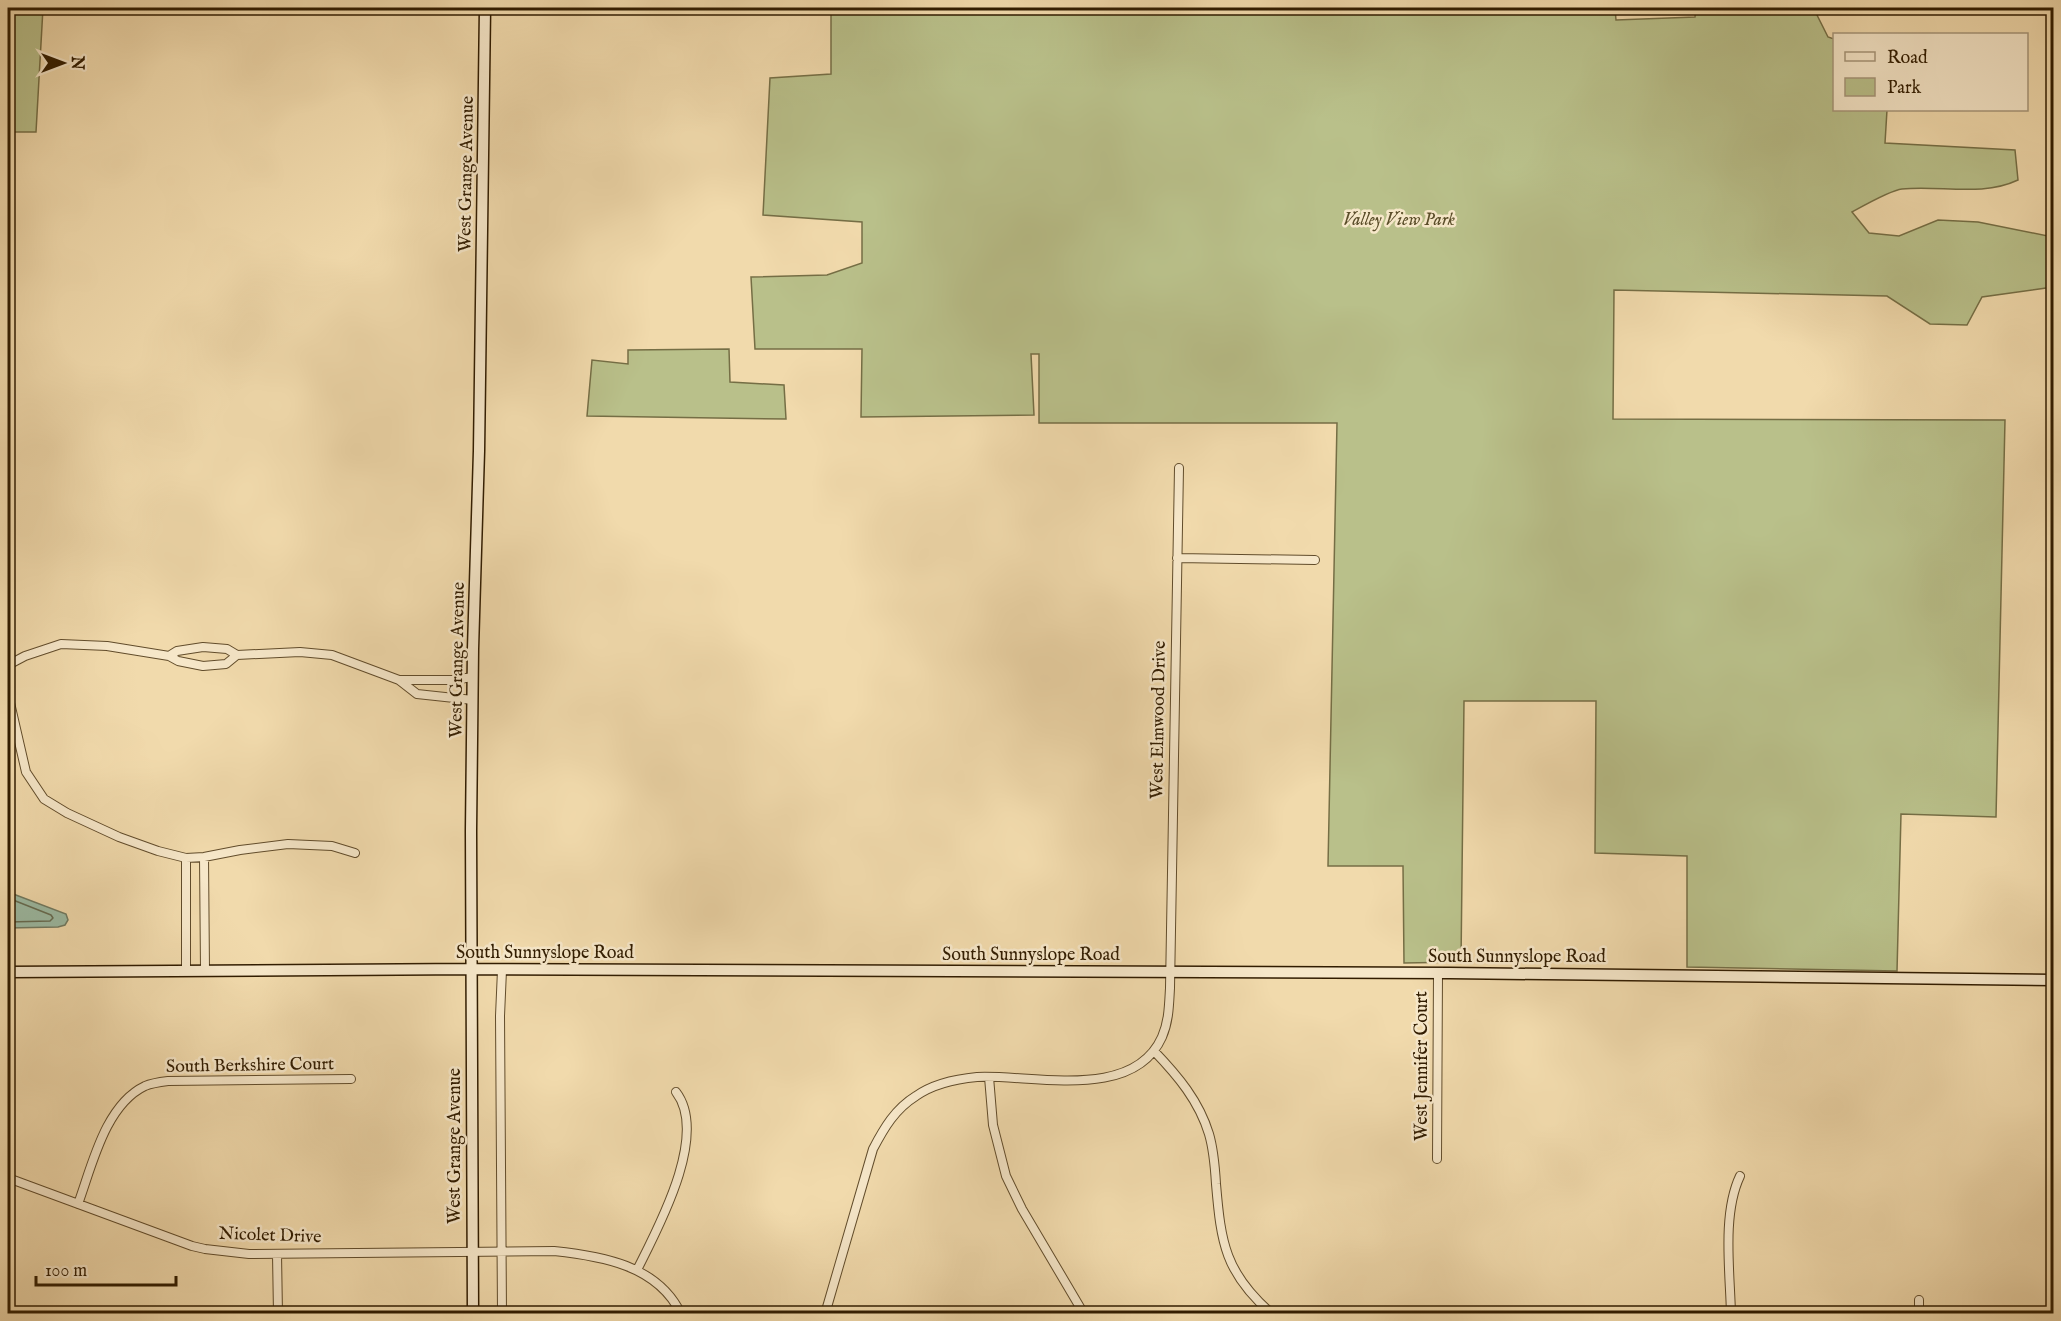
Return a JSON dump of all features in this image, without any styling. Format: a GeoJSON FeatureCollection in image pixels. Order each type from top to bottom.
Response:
{"type":"FeatureCollection","features":[{"type":"Feature","properties":{"kind":"street","name":"West Grange Avenue"},"geometry":{"type":"LineString","coordinates":[[473,1314],[473,677],[479,460],[485,8]]}},
{"type":"Feature","properties":{"kind":"street","name":"West Elmwood Drive"},"geometry":{"type":"LineString","coordinates":[[1154,1052],[1166,1025],[1170,973],[1179,468]]}},
{"type":"Feature","properties":{"kind":"street"},"geometry":{"type":"LineString","coordinates":[[1177,558],[1315,560]]}},
{"type":"Feature","properties":{"kind":"street"},"geometry":{"type":"LineString","coordinates":[[8,665],[25,656],[61,644],[108,646],[169,656],[178,661],[203,666],[226,664],[237,655]]}},
{"type":"Feature","properties":{"kind":"street"},"geometry":{"type":"LineString","coordinates":[[169,656],[177,651],[203,647],[227,650],[237,655],[300,652],[332,655],[399,680],[417,694],[473,700]]}},
{"type":"Feature","properties":{"kind":"street"},"geometry":{"type":"LineString","coordinates":[[399,680],[452,680],[473,677]]}},
{"type":"Feature","properties":{"kind":"street"},"geometry":{"type":"LineString","coordinates":[[8,694],[26,772],[45,799],[67,813],[119,837],[186,858],[288,844],[332,846],[355,852]]}},
{"type":"Feature","properties":{"kind":"street"},"geometry":{"type":"LineString","coordinates":[[204,857],[205,971]]}},
{"type":"Feature","properties":{"kind":"street"},"geometry":{"type":"LineString","coordinates":[[186,858],[186,971]]}},
{"type":"Feature","properties":{"kind":"street","name":"South Sunnyslope Road"},"geometry":{"type":"LineString","coordinates":[[8,972],[472,969],[1438,973],[2054,980]]}},
{"type":"Feature","properties":{"kind":"street"},"geometry":{"type":"LineString","coordinates":[[502,970],[500,1016],[502,1314]]}},
{"type":"Feature","properties":{"kind":"street","name":"West Jennifer Court"},"geometry":{"type":"LineString","coordinates":[[1437,1159],[1438,973]]}},
{"type":"Feature","properties":{"kind":"street"},"geometry":{"type":"LineString","coordinates":[[825,1314],[873,1149],[887,1123],[901,1107],[928,1089],[957,1080],[989,1077],[1060,1080],[1109,1078],[1134,1068],[1154,1052],[1182,1083],[1201,1112],[1214,1156],[1223,1243],[1232,1266],[1244,1285],[1272,1314]]}},
{"type":"Feature","properties":{"kind":"street"},"geometry":{"type":"LineString","coordinates":[[989,1077],[993,1125],[1006,1176],[1022,1209],[1084,1314]]}},
{"type":"Feature","properties":{"kind":"street","name":"South Berkshire Court"},"geometry":{"type":"LineString","coordinates":[[78,1204],[107,1128],[116,1111],[129,1097],[145,1086],[168,1081],[351,1079]]}},
{"type":"Feature","properties":{"kind":"street"},"geometry":{"type":"LineString","coordinates":[[637,1270],[670,1201],[682,1160],[687,1120],[686,1110],[676,1092]]}},
{"type":"Feature","properties":{"kind":"street"},"geometry":{"type":"LineString","coordinates":[[1731,1314],[1729,1215],[1733,1191],[1740,1176]]}},
{"type":"Feature","properties":{"kind":"street","name":"Nicolet Drive"},"geometry":{"type":"LineString","coordinates":[[8,1178],[205,1249],[249,1254],[554,1251],[597,1256],[637,1270],[670,1297],[681,1314]]}},
{"type":"Feature","properties":{"kind":"street"},"geometry":{"type":"LineString","coordinates":[[277,1254],[278,1314]]}},
{"type":"Feature","properties":{"kind":"street"},"geometry":{"type":"LineString","coordinates":[[1919,1300],[1919,1314]]}},
{"type":"Feature","properties":{"kind":"green space"},"geometry":{"type":"Polygon","coordinates":[[[8,8],[43,8],[36,132],[8,132],[8,8]]]}},
{"type":"Feature","properties":{"kind":"green space","name":"Valley View Park"},"geometry":{"type":"Polygon","coordinates":[[[831,8],[1615,8],[1616,20],[1695,17],[1696,8],[1816,8],[1816,13],[1828,37],[1833,39],[1833,111],[1887,111],[1885,143],[2015,150],[2018,180],[1990,188],[1902,189],[1884,195],[1852,212],[1869,233],[1899,236],[1938,220],[1978,222],[2053,237],[2053,287],[1982,297],[1967,325],[1930,324],[1887,296],[1614,290],[1613,419],[2005,420],[1996,817],[1901,814],[1897,971],[1687,967],[1687,856],[1595,853],[1596,701],[1464,701],[1461,962],[1404,963],[1403,866],[1328,866],[1337,423],[1039,423],[1039,354],[1031,354],[1034,415],[861,417],[862,349],[755,349],[751,277],[827,275],[862,263],[862,222],[763,215],[770,78],[831,74],[831,8]]]}},
{"type":"Feature","properties":{"kind":"green space"},"geometry":{"type":"Polygon","coordinates":[[[729,349],[730,382],[784,385],[786,419],[587,416],[592,360],[628,364],[628,350],[729,349]]]}},
{"type":"Feature","properties":{"kind":"water"},"geometry":{"type":"Polygon","coordinates":[[[8,892],[66,914],[68,920],[65,925],[58,927],[8,928],[8,892]]]}}]}
